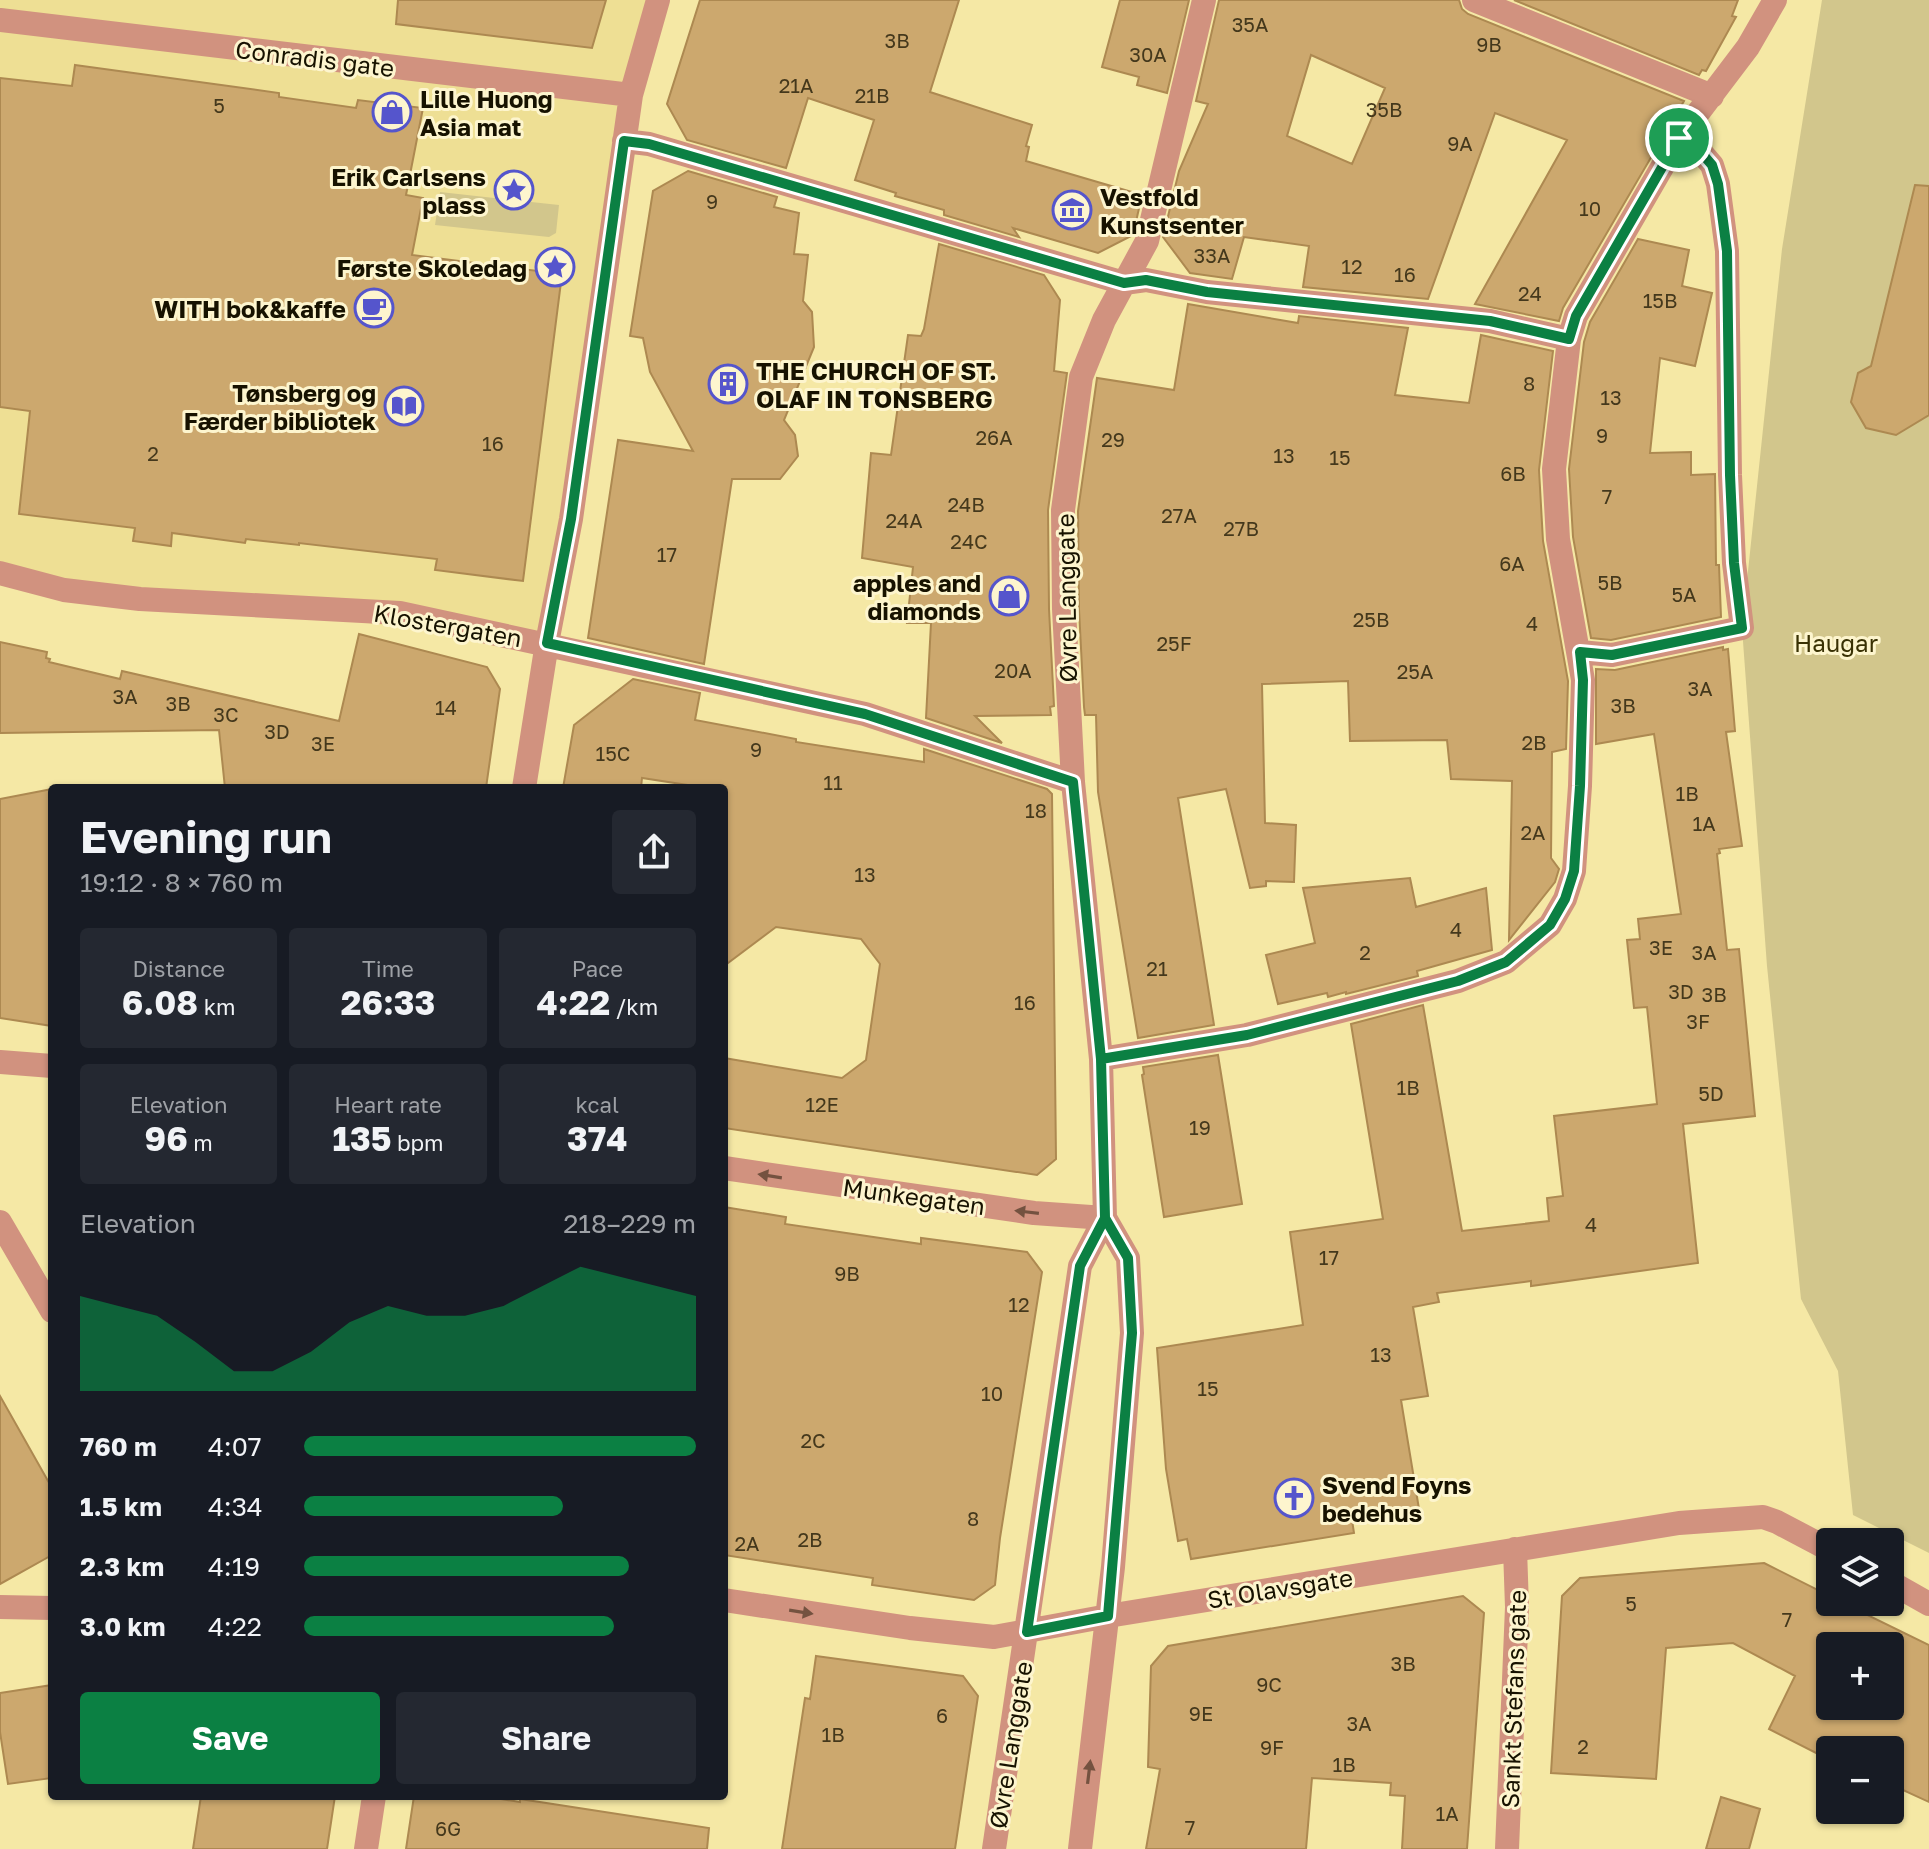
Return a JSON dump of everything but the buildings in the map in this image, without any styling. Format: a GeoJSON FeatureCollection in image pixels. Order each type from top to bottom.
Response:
{"type":"FeatureCollection","features":[{"type":"Feature","properties":{"kind":"street"},"geometry":{"type":"LineString","coordinates":[[525,784],[571,519],[631,95],[658,0]]}},
{"type":"Feature","properties":{"kind":"street","name":"Øvre Langgate"},"geometry":{"type":"LineString","coordinates":[[1080,1849],[1108,1616],[1132,1333],[1128,1258],[1105,1218],[1101,1059],[1073,782],[1064,609],[1063,510],[1081,377],[1104,320],[1147,241],[1204,0]]}},
{"type":"Feature","properties":{"kind":"street"},"geometry":{"type":"LineString","coordinates":[[1474,0],[1712,96]]}},
{"type":"Feature","properties":{"kind":"street"},"geometry":{"type":"LineString","coordinates":[[1101,1059],[1247,1035],[1458,981],[1506,962],[1550,925],[1565,899],[1574,871],[1580,786],[1583,680],[1558,539],[1554,469],[1569,339],[1576,316],[1679,138],[1748,47],[1775,0]]}},
{"type":"Feature","properties":{"kind":"street","name":"Conradis gate"},"geometry":{"type":"LineString","coordinates":[[0,20],[631,95]]}},
{"type":"Feature","properties":{"kind":"street"},"geometry":{"type":"LineString","coordinates":[[1580,652],[1612,655],[1742,628],[1734,563],[1730,475],[1725,237],[1718,184],[1712,165],[1693,143],[1679,138]]}},
{"type":"Feature","properties":{"kind":"street"},"geometry":{"type":"LineString","coordinates":[[624,141],[649,144],[1124,283],[1146,280],[1207,292],[1490,321],[1569,339]]}},
{"type":"Feature","properties":{"kind":"street","name":"Klostergaten"},"geometry":{"type":"LineString","coordinates":[[0,573],[64,590],[140,599],[400,613],[865,714],[1073,782]]}},
{"type":"Feature","properties":{"kind":"street"},"geometry":{"type":"LineString","coordinates":[[0,1062],[48,1066]]}},
{"type":"Feature","properties":{"kind":"street","name":"Munkegaten"},"geometry":{"type":"LineString","coordinates":[[728,1169],[1034,1213],[1105,1218]]}},
{"type":"Feature","properties":{"kind":"street","name":"Øvre Langgate"},"geometry":{"type":"LineString","coordinates":[[994,1849],[1080,1266],[1105,1218]]}},
{"type":"Feature","properties":{"kind":"street"},"geometry":{"type":"LineString","coordinates":[[0,1222],[48,1304]]}},
{"type":"Feature","properties":{"kind":"street","name":"St Olavsgate"},"geometry":{"type":"LineString","coordinates":[[728,1601],[994,1637],[1679,1523],[1763,1517],[1816,1543]]}},
{"type":"Feature","properties":{"kind":"street","name":"Sankt Stefans gate"},"geometry":{"type":"LineString","coordinates":[[1507,1849],[1517,1607],[1515,1549]]}},
{"type":"Feature","properties":{"kind":"street"},"geometry":{"type":"LineString","coordinates":[[1904,1590],[1929,1604]]}},
{"type":"Feature","properties":{"kind":"street"},"geometry":{"type":"LineString","coordinates":[[0,1607],[48,1608]]}},
{"type":"Feature","properties":{"kind":"street"},"geometry":{"type":"LineString","coordinates":[[366,1849],[373,1800]]}},
{"type":"Feature","properties":{"kind":"shaded area"},"geometry":{"type":"Polygon","coordinates":[[[0,0],[655,0],[546,646],[0,576],[0,0]]]}},
{"type":"Feature","properties":{"kind":"green space","name":"Haugar"},"geometry":{"type":"Polygon","coordinates":[[[1822,0],[1929,0],[1929,1553],[1904,1540],[1904,1528],[1879,1528],[1853,1515],[1838,1371],[1801,1299],[1767,966],[1742,628],[1782,249],[1822,0]]]}},
{"type":"Feature","properties":{"kind":"green space"},"geometry":{"type":"Polygon","coordinates":[[[440,192],[559,205],[556,233],[549,237],[435,225],[440,192]]]}},
{"type":"Feature","properties":{"kind":"place","name":"Lille Huong Asia mat"},"geometry":{"type":"Point","coordinates":[392,112]}},
{"type":"Feature","properties":{"kind":"place","name":"Erik Carlsens plass"},"geometry":{"type":"Point","coordinates":[514,190]}},
{"type":"Feature","properties":{"kind":"place","name":"Vestfold Kunstsenter"},"geometry":{"type":"Point","coordinates":[1072,210]}},
{"type":"Feature","properties":{"kind":"place","name":"Første Skoledag"},"geometry":{"type":"Point","coordinates":[555,267]}},
{"type":"Feature","properties":{"kind":"place","name":"WITH bok&kaffe"},"geometry":{"type":"Point","coordinates":[374,308]}},
{"type":"Feature","properties":{"kind":"place","name":"THE CHURCH OF ST. OLAF IN TONSBERG"},"geometry":{"type":"Point","coordinates":[728,384]}},
{"type":"Feature","properties":{"kind":"place","name":"Tønsberg og Færder bibliotek"},"geometry":{"type":"Point","coordinates":[404,406]}},
{"type":"Feature","properties":{"kind":"place","name":"apples and diamonds"},"geometry":{"type":"Point","coordinates":[1009,596]}},
{"type":"Feature","properties":{"kind":"place","name":"Svend Foyns bedehus"},"geometry":{"type":"Point","coordinates":[1294,1498]}},
{"type":"Feature","properties":{"kind":"route"},"geometry":{"type":"LineString","coordinates":[[1679,138],[1576,316],[1569,339],[1490,321],[1207,292],[1146,280],[1124,283],[649,144],[624,141],[571,519],[547,643],[865,714],[1073,782],[1101,1059],[1105,1218],[1128,1258],[1132,1333],[1108,1616],[1027,1632],[1080,1266],[1105,1218],[1103,1139],[1101,1059],[1247,1035],[1458,981],[1506,962],[1550,925],[1565,899],[1574,871],[1583,680],[1580,652],[1612,655],[1742,628],[1734,563],[1730,475],[1727,251],[1718,184],[1712,165],[1693,143],[1679,138]]}}]}
